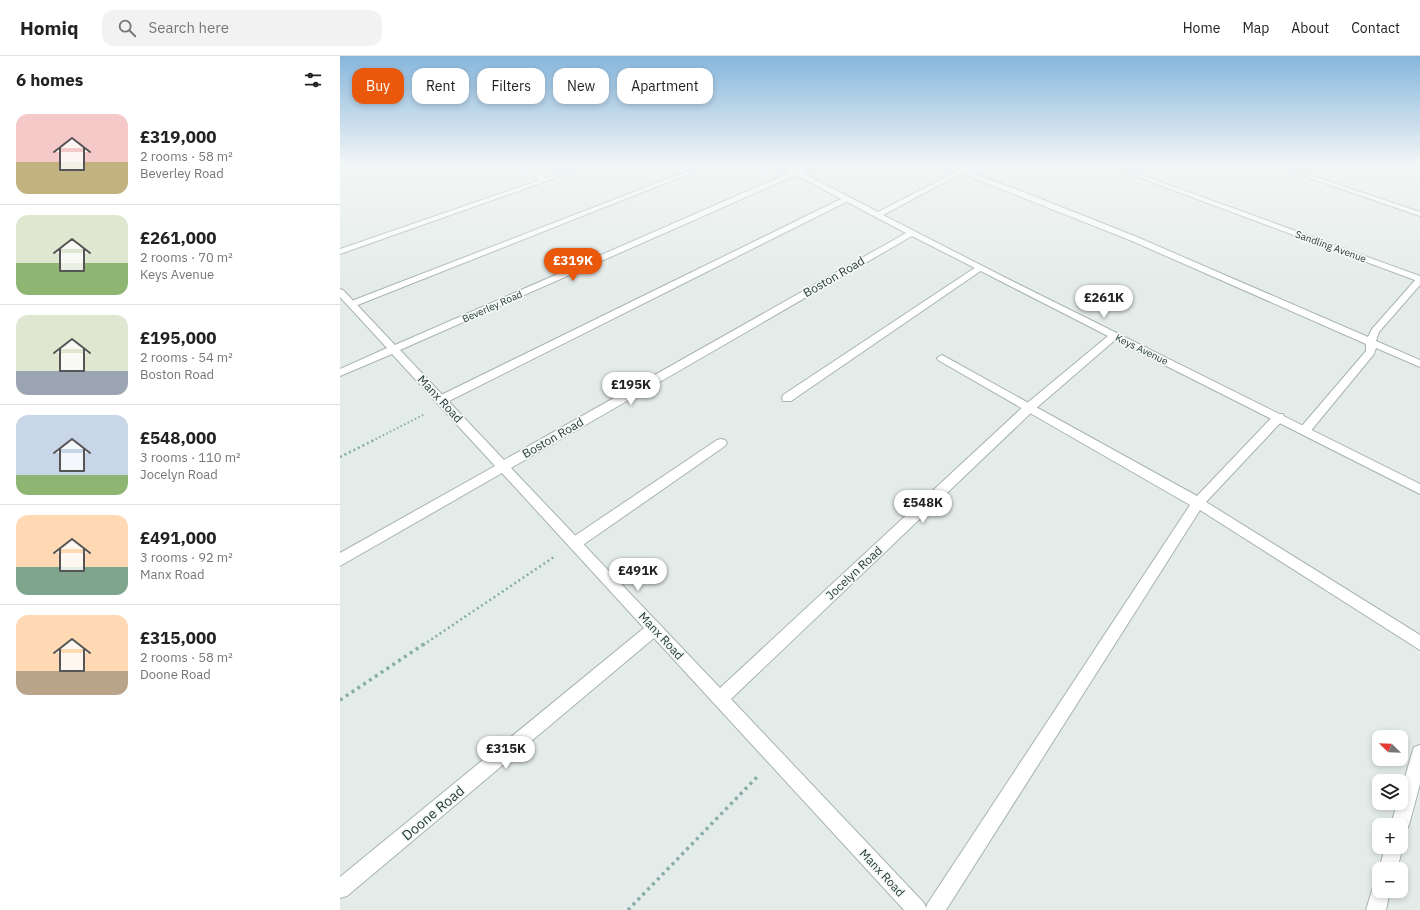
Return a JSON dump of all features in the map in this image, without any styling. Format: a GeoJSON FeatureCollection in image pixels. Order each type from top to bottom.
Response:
{"type":"FeatureCollection","features":[{"type":"Feature","properties":{"kind":"street"},"geometry":{"type":"LineString","coordinates":[[340,252],[478,204]]}},
{"type":"Feature","properties":{"kind":"street"},"geometry":{"type":"LineString","coordinates":[[352,304],[609,204]]}},
{"type":"Feature","properties":{"kind":"street","name":"Beverley Road"},"geometry":{"type":"LineString","coordinates":[[340,373],[724,204]]}},
{"type":"Feature","properties":{"kind":"street"},"geometry":{"type":"LineString","coordinates":[[443,402],[838,204]]}},
{"type":"Feature","properties":{"kind":"street","name":"Keys Avenue"},"geometry":{"type":"LineString","coordinates":[[857,204],[979,268],[1305,430],[1420,489]]}},
{"type":"Feature","properties":{"kind":"street"},"geometry":{"type":"LineString","coordinates":[[877,215],[898,204]]}},
{"type":"Feature","properties":{"kind":"street"},"geometry":{"type":"LineString","coordinates":[[1046,204],[1091,221],[1214,273],[1420,364]]}},
{"type":"Feature","properties":{"kind":"street","name":"Sandling Avenue"},"geometry":{"type":"LineString","coordinates":[[1214,204],[1420,280]]}},
{"type":"Feature","properties":{"kind":"street"},"geometry":{"type":"LineString","coordinates":[[1390,204],[1420,214]]}},
{"type":"Feature","properties":{"kind":"street","name":"Boston Road"},"geometry":{"type":"LineString","coordinates":[[340,560],[911,233]]}},
{"type":"Feature","properties":{"kind":"street"},"geometry":{"type":"LineString","coordinates":[[788,398],[979,268]]}},
{"type":"Feature","properties":{"kind":"street"},"geometry":{"type":"LineString","coordinates":[[1305,430],[1370,352],[1371,342],[1375,331],[1420,280]]}},
{"type":"Feature","properties":{"kind":"street","name":"Manx Road"},"geometry":{"type":"LineString","coordinates":[[340,292],[917,910]]}},
{"type":"Feature","properties":{"kind":"street","name":"Jocelyn Road"},"geometry":{"type":"LineString","coordinates":[[720,700],[1030,407],[1114,336]]}},
{"type":"Feature","properties":{"kind":"street"},"geometry":{"type":"LineString","coordinates":[[942,358],[1198,503],[1420,643]]}},
{"type":"Feature","properties":{"kind":"street"},"geometry":{"type":"LineString","coordinates":[[935,910],[1198,503],[1279,417]]}},
{"type":"Feature","properties":{"kind":"street"},"geometry":{"type":"LineString","coordinates":[[575,543],[721,443]]}},
{"type":"Feature","properties":{"kind":"street","name":"Doone Road"},"geometry":{"type":"LineString","coordinates":[[340,889],[654,629]]}},
{"type":"Feature","properties":{"kind":"street"},"geometry":{"type":"LineString","coordinates":[[1402,818],[1420,753]]}},
{"type":"Feature","properties":{"kind":"street"},"geometry":{"type":"LineString","coordinates":[[1376,910],[1379,898]]}},
{"type":"Feature","properties":{"kind":"path"},"geometry":{"type":"LineString","coordinates":[[340,456],[443,402]]}},
{"type":"Feature","properties":{"kind":"path"},"geometry":{"type":"LineString","coordinates":[[340,700],[575,543]]}},
{"type":"Feature","properties":{"kind":"path"},"geometry":{"type":"LineString","coordinates":[[628,910],[776,758]]}}]}
